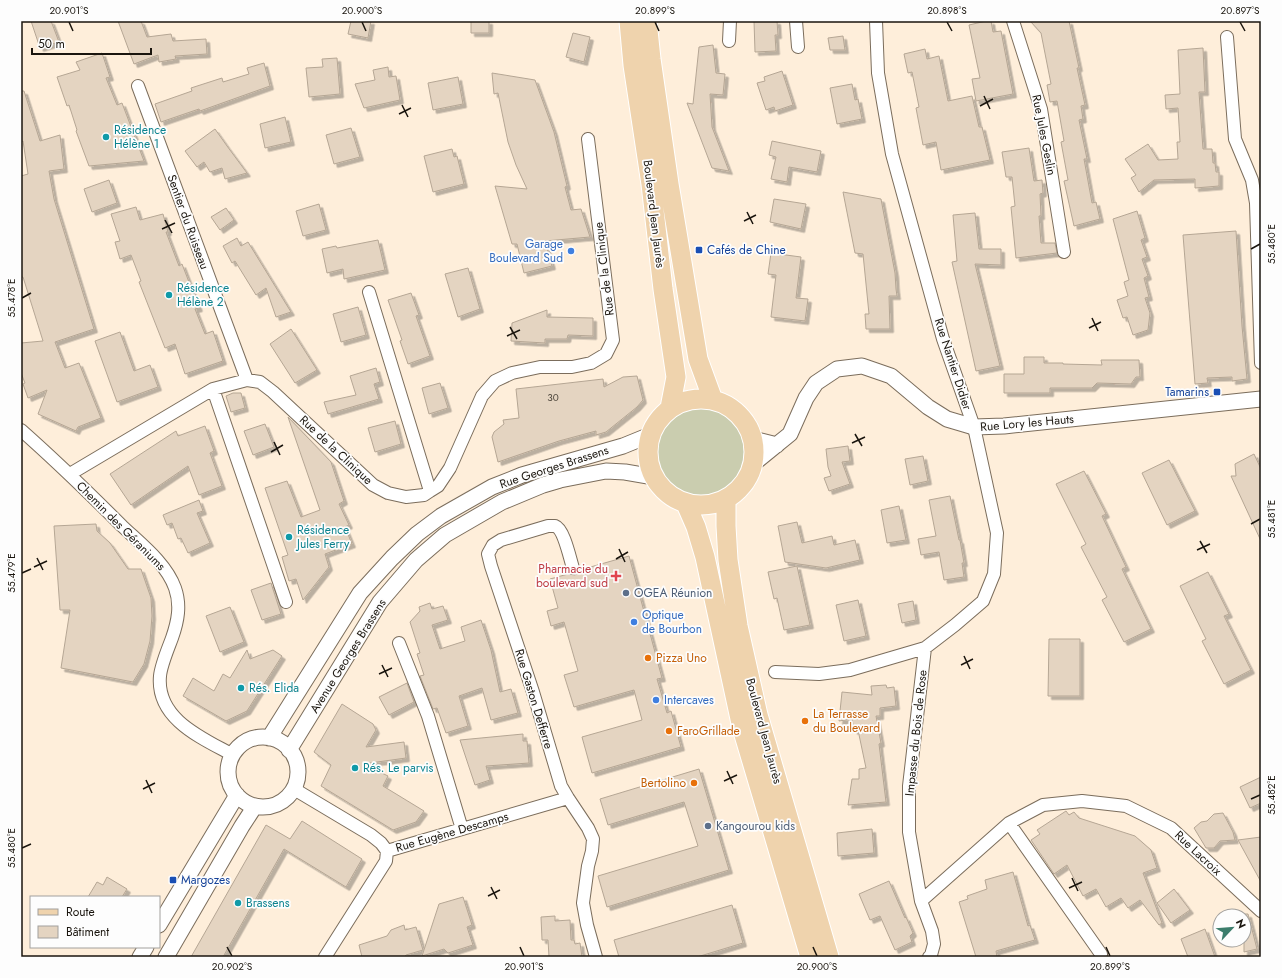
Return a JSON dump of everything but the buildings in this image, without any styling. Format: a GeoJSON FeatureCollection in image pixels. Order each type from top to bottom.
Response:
{"type":"FeatureCollection","features":[{"type":"Feature","properties":{"kind":"main road","name":"Boulevard Jean Jaurès"},"geometry":{"type":"LineString","coordinates":[[629,21],[633,65],[651,184],[663,289],[676,377],[670,408]]}},
{"type":"Feature","properties":{"kind":"main road","name":"Boulevard Jean Jaurès"},"geometry":{"type":"LineString","coordinates":[[647,21],[669,184],[698,359],[713,400]]}},
{"type":"Feature","properties":{"kind":"main road"},"geometry":{"type":"LineString","coordinates":[[698,398],[713,400],[727,405],[738,414],[747,425],[753,438],[753,464],[748,478],[738,491],[726,500],[713,505],[700,506],[686,504],[673,498],[662,489],[654,477],[648,464],[647,449],[650,435],[658,420],[670,408],[684,401],[698,398]]}},
{"type":"Feature","properties":{"kind":"main road","name":"Boulevard Jean Jaurès"},"geometry":{"type":"LineString","coordinates":[[726,500],[728,560],[738,626],[754,700],[829,957]]}},
{"type":"Feature","properties":{"kind":"main road","name":"Boulevard Jean Jaurès"},"geometry":{"type":"LineString","coordinates":[[686,504],[696,527],[704,557],[742,728],[810,957]]}},
{"type":"Feature","properties":{"kind":"street"},"geometry":{"type":"LineString","coordinates":[[729,41],[730,21]]}},
{"type":"Feature","properties":{"kind":"street"},"geometry":{"type":"LineString","coordinates":[[796,21],[798,46]]}},
{"type":"Feature","properties":{"kind":"street","name":"Rue Nantier Didier"},"geometry":{"type":"LineString","coordinates":[[775,672],[819,674],[850,670],[925,648],[983,601],[994,574],[997,533],[974,427],[943,339],[892,154],[878,73],[876,21]]}},
{"type":"Feature","properties":{"kind":"street","name":"Rue Jules Geslin"},"geometry":{"type":"LineString","coordinates":[[1014,21],[1041,109],[1064,252]]}},
{"type":"Feature","properties":{"kind":"street"},"geometry":{"type":"LineString","coordinates":[[1227,37],[1235,139],[1252,180],[1256,203],[1261,363]]}},
{"type":"Feature","properties":{"kind":"street","name":"Sentier du Ruisseau"},"geometry":{"type":"LineString","coordinates":[[138,86],[247,380]]}},
{"type":"Feature","properties":{"kind":"street","name":"Rue de la Clinique"},"geometry":{"type":"LineString","coordinates":[[247,380],[260,382],[273,392],[373,485],[388,493],[406,497],[424,495],[438,486],[450,468],[482,396],[495,382],[512,373],[540,367],[572,367],[591,363],[606,354],[612,340],[588,139]]}},
{"type":"Feature","properties":{"kind":"street"},"geometry":{"type":"LineString","coordinates":[[369,292],[430,491]]}},
{"type":"Feature","properties":{"kind":"street","name":"Rue Lory les Hauts"},"geometry":{"type":"LineString","coordinates":[[753,464],[790,434],[806,398],[816,383],[837,369],[862,366],[891,376],[928,407],[947,419],[974,427],[1004,426],[1261,398]]}},
{"type":"Feature","properties":{"kind":"street"},"geometry":{"type":"LineString","coordinates":[[21,430],[70,474],[213,389],[247,380]]}},
{"type":"Feature","properties":{"kind":"street"},"geometry":{"type":"LineString","coordinates":[[213,389],[286,602]]}},
{"type":"Feature","properties":{"kind":"street","name":"Rue Georges Brassens"},"geometry":{"type":"LineString","coordinates":[[316,662],[360,593],[392,558],[417,534],[441,516],[492,487],[522,475],[623,446],[650,435]]}},
{"type":"Feature","properties":{"kind":"street"},"geometry":{"type":"LineString","coordinates":[[753,438],[777,445]]}},
{"type":"Feature","properties":{"kind":"street","name":"Avenue Georges Brassens"},"geometry":{"type":"LineString","coordinates":[[290,750],[380,602],[416,560],[445,535],[502,502],[543,485],[606,471],[625,472],[654,477]]}},
{"type":"Feature","properties":{"kind":"street","name":"Chemin des Géraniums"},"geometry":{"type":"LineString","coordinates":[[70,474],[164,567],[175,588],[179,607],[177,623],[160,675],[160,690],[164,703],[170,713],[188,729],[233,755]]}},
{"type":"Feature","properties":{"kind":"street","name":"Rue Gaston Defferre"},"geometry":{"type":"LineString","coordinates":[[573,568],[563,536],[560,529],[555,526],[548,526],[501,540],[493,545],[488,554],[533,692],[561,786],[588,828],[593,839],[583,904],[596,957]]}},
{"type":"Feature","properties":{"kind":"street"},"geometry":{"type":"LineString","coordinates":[[399,643],[428,716],[462,829]]}},
{"type":"Feature","properties":{"kind":"street","name":"Impasse du Bois de Rose"},"geometry":{"type":"LineString","coordinates":[[925,648],[909,786],[909,832],[921,901],[933,937],[934,944],[931,956],[929,957]]}},
{"type":"Feature","properties":{"kind":"street","name":"Avenue Georges Brassens"},"geometry":{"type":"LineString","coordinates":[[269,738],[316,662]]}},
{"type":"Feature","properties":{"kind":"street"},"geometry":{"type":"LineString","coordinates":[[259,738],[269,738],[280,742],[290,750],[298,769],[294,789],[287,798],[278,804],[267,807],[255,806],[242,800],[237,795],[231,786],[229,765],[233,755],[240,746],[259,738]]}},
{"type":"Feature","properties":{"kind":"street"},"geometry":{"type":"LineString","coordinates":[[294,789],[371,835],[381,843],[387,851]]}},
{"type":"Feature","properties":{"kind":"street"},"geometry":{"type":"LineString","coordinates":[[160,923],[237,795]]}},
{"type":"Feature","properties":{"kind":"street","name":"Rue Eugène Descamps"},"geometry":{"type":"LineString","coordinates":[[325,957],[386,862],[387,851],[568,798]]}},
{"type":"Feature","properties":{"kind":"street","name":"Rue Lacroix"},"geometry":{"type":"LineString","coordinates":[[921,901],[1009,823],[1043,805],[1082,801],[1126,806],[1171,828],[1261,911]]}},
{"type":"Feature","properties":{"kind":"street"},"geometry":{"type":"LineString","coordinates":[[166,957],[255,806]]}},
{"type":"Feature","properties":{"kind":"street"},"geometry":{"type":"LineString","coordinates":[[1009,823],[1101,954]]}},
{"type":"Feature","properties":{"kind":"street"},"geometry":{"type":"LineString","coordinates":[[140,957],[145,948]]}},
{"type":"Feature","properties":{"kind":"green space"},"geometry":{"type":"Polygon","coordinates":[[[700,408],[717,412],[731,421],[740,435],[744,452],[740,469],[731,483],[717,492],[700,496],[683,492],[669,483],[660,469],[656,452],[660,435],[669,421],[683,412],[700,408]]]}},
{"type":"Feature","properties":{"kind":"place","name":"Résidence Hélène 1"},"geometry":{"type":"Point","coordinates":[106,137]}},
{"type":"Feature","properties":{"kind":"place","name":"Cafés de Chine"},"geometry":{"type":"Point","coordinates":[699,250]}},
{"type":"Feature","properties":{"kind":"place","name":"Garage Boulevard Sud"},"geometry":{"type":"Point","coordinates":[571,251]}},
{"type":"Feature","properties":{"kind":"place","name":"Résidence Hélène 2"},"geometry":{"type":"Point","coordinates":[169,295]}},
{"type":"Feature","properties":{"kind":"place","name":"Tamarins"},"geometry":{"type":"Point","coordinates":[1217,392]}},
{"type":"Feature","properties":{"kind":"place","name":"Résidence Jules Ferry"},"geometry":{"type":"Point","coordinates":[289,537]}},
{"type":"Feature","properties":{"kind":"place","name":"Pharmacie du boulevard sud"},"geometry":{"type":"Point","coordinates":[616,576]}},
{"type":"Feature","properties":{"kind":"place","name":"OGEA Réunion"},"geometry":{"type":"Point","coordinates":[626,593]}},
{"type":"Feature","properties":{"kind":"place","name":"Optique de Bourbon"},"geometry":{"type":"Point","coordinates":[634,622]}},
{"type":"Feature","properties":{"kind":"place","name":"Pizza Uno"},"geometry":{"type":"Point","coordinates":[648,658]}},
{"type":"Feature","properties":{"kind":"place","name":"Rés. Elida"},"geometry":{"type":"Point","coordinates":[241,688]}},
{"type":"Feature","properties":{"kind":"place","name":"Intercaves"},"geometry":{"type":"Point","coordinates":[656,700]}},
{"type":"Feature","properties":{"kind":"place","name":"La Terrasse du Boulevard"},"geometry":{"type":"Point","coordinates":[805,721]}},
{"type":"Feature","properties":{"kind":"place","name":"FaroGrillade"},"geometry":{"type":"Point","coordinates":[669,731]}},
{"type":"Feature","properties":{"kind":"place","name":"Rés. Le parvis"},"geometry":{"type":"Point","coordinates":[355,768]}},
{"type":"Feature","properties":{"kind":"place","name":"Bertolino"},"geometry":{"type":"Point","coordinates":[694,783]}},
{"type":"Feature","properties":{"kind":"place","name":"Kangourou kids"},"geometry":{"type":"Point","coordinates":[708,826]}},
{"type":"Feature","properties":{"kind":"place","name":"Margozes"},"geometry":{"type":"Point","coordinates":[173,880]}},
{"type":"Feature","properties":{"kind":"place","name":"Brassens"},"geometry":{"type":"Point","coordinates":[238,903]}}]}
